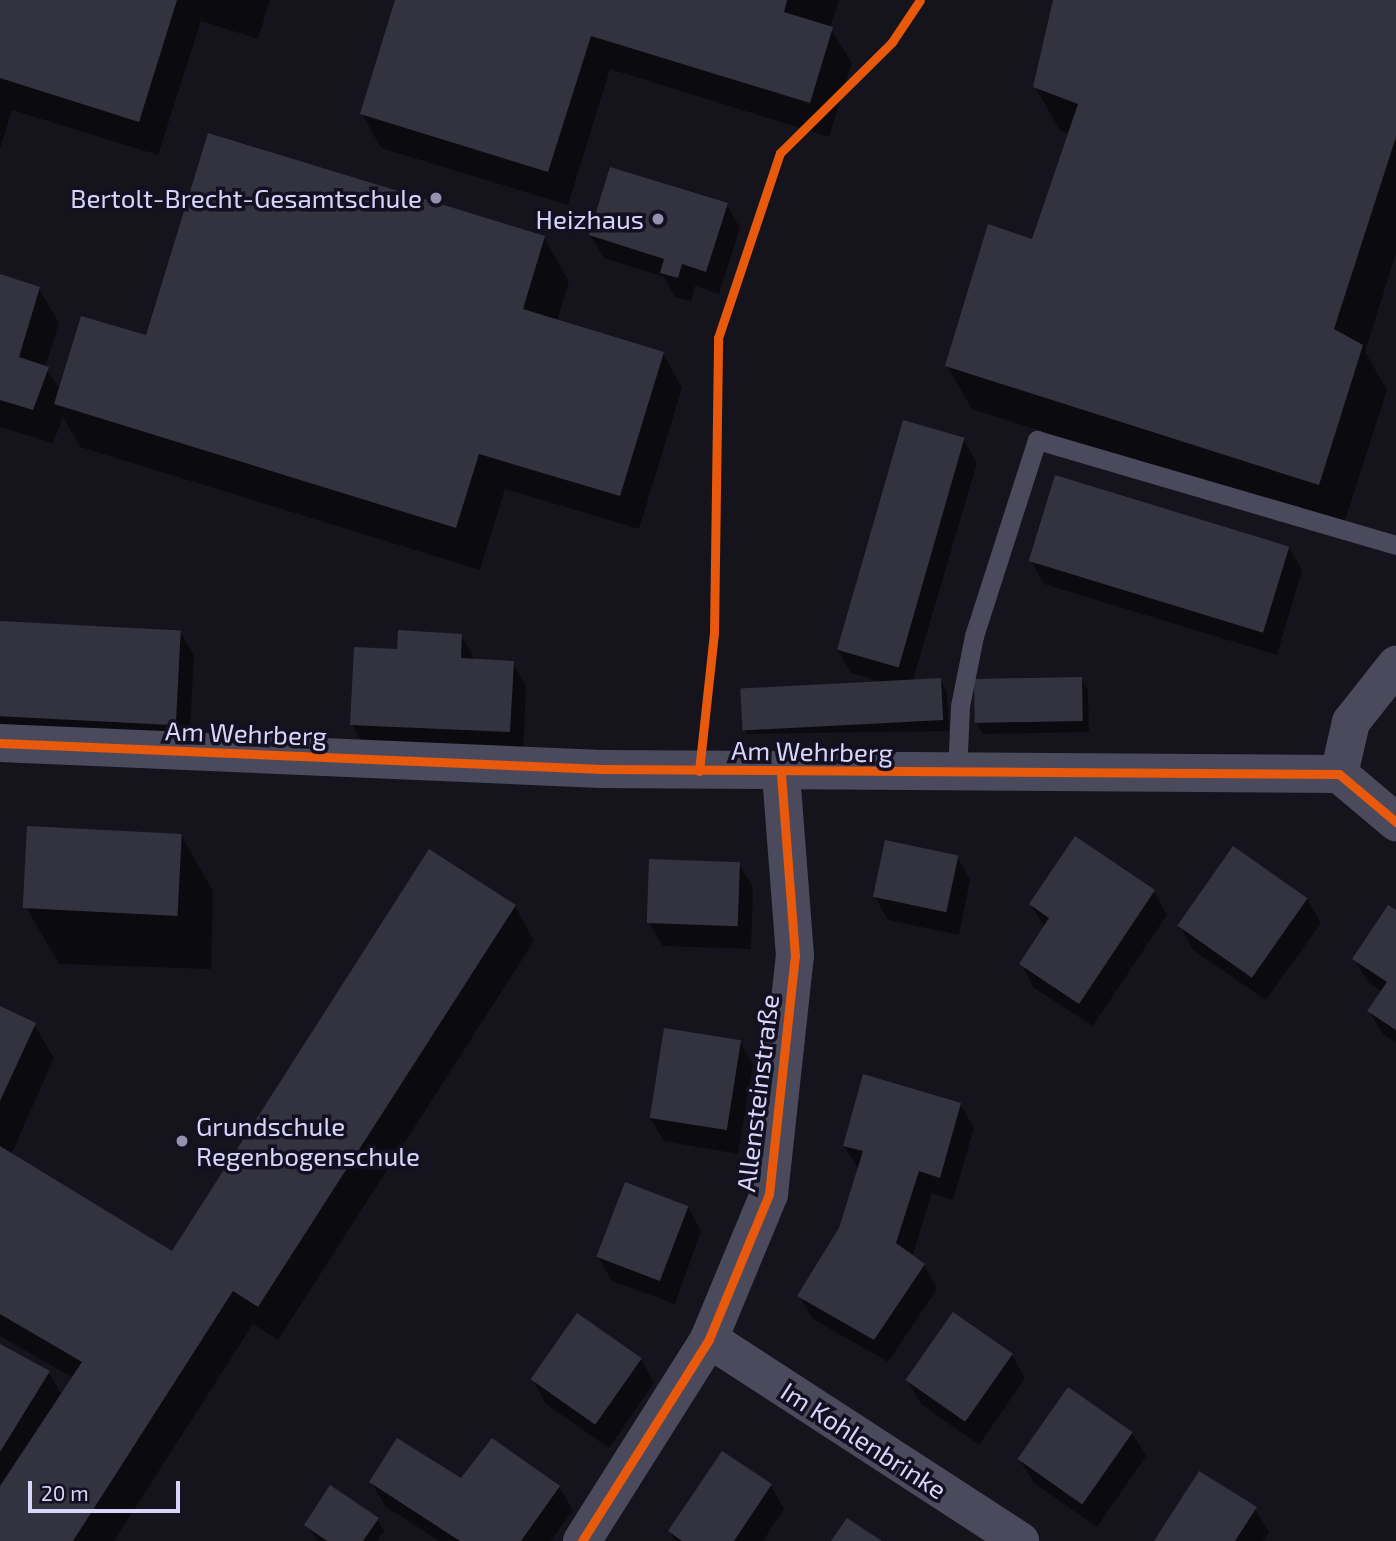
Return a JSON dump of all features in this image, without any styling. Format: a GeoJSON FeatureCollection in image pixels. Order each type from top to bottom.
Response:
{"type":"FeatureCollection","features":[{"type":"Feature","properties":{"kind":"street"},"geometry":{"type":"LineString","coordinates":[[1396,665],[1352,722],[1339,774],[1396,822]]}},
{"type":"Feature","properties":{"kind":"street","name":"Am Wehrberg"},"geometry":{"type":"LineString","coordinates":[[0,743],[781,773],[1339,774]]}},
{"type":"Feature","properties":{"kind":"street","name":"Allensteinstraße"},"geometry":{"type":"LineString","coordinates":[[582,1541],[709,1339],[769,1194],[795,956],[781,773]]}},
{"type":"Feature","properties":{"kind":"street","name":"Im Kohlenbrinke"},"geometry":{"type":"LineString","coordinates":[[709,1339],[1020,1541]]}},
{"type":"Feature","properties":{"kind":"lane"},"geometry":{"type":"LineString","coordinates":[[957,773],[960,706],[974,636],[1037,440],[1396,545]]}},
{"type":"Feature","properties":{"kind":"building"},"geometry":{"type":"Polygon","coordinates":[[[0,0],[177,0],[139,122],[0,78],[0,0]]]}},
{"type":"Feature","properties":{"kind":"building"},"geometry":{"type":"Polygon","coordinates":[[[395,0],[787,0],[784,12],[833,27],[810,103],[591,36],[548,172],[360,114],[395,0]]]}},
{"type":"Feature","properties":{"kind":"building"},"geometry":{"type":"Polygon","coordinates":[[[1053,0],[1396,0],[1396,137],[1334,329],[1363,345],[1319,485],[945,366],[988,224],[1032,239],[1078,104],[1033,87],[1053,0]]]}},
{"type":"Feature","properties":{"kind":"building"},"geometry":{"type":"Polygon","coordinates":[[[208,133],[545,236],[523,309],[664,352],[620,496],[479,454],[456,528],[54,404],[81,316],[146,335],[208,133]]]}},
{"type":"Feature","properties":{"kind":"building","name":"Heizhaus"},"geometry":{"type":"Polygon","coordinates":[[[610,167],[728,203],[706,272],[682,264],[678,278],[660,273],[664,259],[589,235],[610,167]]]}},
{"type":"Feature","properties":{"kind":"building"},"geometry":{"type":"Polygon","coordinates":[[[0,274],[40,287],[19,357],[49,367],[33,410],[0,400],[0,274]]]}},
{"type":"Feature","properties":{"kind":"building"},"geometry":{"type":"Polygon","coordinates":[[[903,420],[965,438],[899,667],[837,650],[903,420]]]}},
{"type":"Feature","properties":{"kind":"building"},"geometry":{"type":"Polygon","coordinates":[[[1055,475],[1289,547],[1263,633],[1029,561],[1055,475]]]}},
{"type":"Feature","properties":{"kind":"building"},"geometry":{"type":"Polygon","coordinates":[[[0,621],[181,630],[176,725],[0,716],[0,621]]]}},
{"type":"Feature","properties":{"kind":"building"},"geometry":{"type":"Polygon","coordinates":[[[398,630],[462,634],[461,658],[514,661],[510,732],[350,725],[354,647],[397,649],[398,630]]]}},
{"type":"Feature","properties":{"kind":"building"},"geometry":{"type":"Polygon","coordinates":[[[1082,677],[1083,721],[975,723],[974,679],[1082,677]]]}},
{"type":"Feature","properties":{"kind":"building"},"geometry":{"type":"Polygon","coordinates":[[[941,678],[943,720],[742,730],[740,689],[941,678]]]}},
{"type":"Feature","properties":{"kind":"building"},"geometry":{"type":"Polygon","coordinates":[[[27,826],[182,834],[177,916],[23,908],[27,826]]]}},
{"type":"Feature","properties":{"kind":"building"},"geometry":{"type":"Polygon","coordinates":[[[1075,836],[1155,890],[1079,1004],[1019,964],[1049,918],[1029,904],[1075,836]]]}},
{"type":"Feature","properties":{"kind":"building"},"geometry":{"type":"Polygon","coordinates":[[[885,840],[958,856],[946,912],[873,897],[885,840]]]}},
{"type":"Feature","properties":{"kind":"building"},"geometry":{"type":"Polygon","coordinates":[[[1233,846],[1308,898],[1252,978],[1177,925],[1233,846]]]}},
{"type":"Feature","properties":{"kind":"building"},"geometry":{"type":"Polygon","coordinates":[[[429,849],[516,905],[258,1307],[233,1291],[73,1541],[0,1541],[0,1486],[82,1362],[0,1314],[0,1146],[172,1251],[429,849]]]}},
{"type":"Feature","properties":{"kind":"building"},"geometry":{"type":"Polygon","coordinates":[[[649,859],[740,862],[738,926],[647,923],[649,859]]]}},
{"type":"Feature","properties":{"kind":"building"},"geometry":{"type":"Polygon","coordinates":[[[1388,905],[1396,910],[1396,1030],[1367,1011],[1387,982],[1352,959],[1388,905]]]}},
{"type":"Feature","properties":{"kind":"building"},"geometry":{"type":"Polygon","coordinates":[[[0,1006],[36,1023],[0,1101],[0,1006]]]}},
{"type":"Feature","properties":{"kind":"building"},"geometry":{"type":"Polygon","coordinates":[[[664,1028],[741,1040],[727,1130],[650,1118],[664,1028]]]}},
{"type":"Feature","properties":{"kind":"building"},"geometry":{"type":"Polygon","coordinates":[[[863,1074],[961,1103],[940,1178],[919,1171],[896,1243],[925,1264],[874,1340],[797,1296],[839,1228],[863,1151],[843,1146],[863,1074]]]}},
{"type":"Feature","properties":{"kind":"building"},"geometry":{"type":"Polygon","coordinates":[[[625,1182],[688,1206],[660,1281],[596,1257],[625,1182]]]}},
{"type":"Feature","properties":{"kind":"building"},"geometry":{"type":"Polygon","coordinates":[[[953,1312],[1013,1354],[965,1422],[905,1380],[953,1312]]]}},
{"type":"Feature","properties":{"kind":"building"},"geometry":{"type":"Polygon","coordinates":[[[577,1313],[642,1358],[595,1425],[531,1379],[577,1313]]]}},
{"type":"Feature","properties":{"kind":"building"},"geometry":{"type":"Polygon","coordinates":[[[0,1344],[50,1371],[0,1452],[0,1344]]]}},
{"type":"Feature","properties":{"kind":"building"},"geometry":{"type":"Polygon","coordinates":[[[1068,1387],[1133,1432],[1082,1504],[1018,1459],[1068,1387]]]}},
{"type":"Feature","properties":{"kind":"building"},"geometry":{"type":"Polygon","coordinates":[[[397,1438],[461,1478],[492,1438],[560,1486],[521,1541],[460,1541],[369,1482],[397,1438]]]}},
{"type":"Feature","properties":{"kind":"building"},"geometry":{"type":"Polygon","coordinates":[[[722,1451],[772,1484],[734,1541],[682,1541],[668,1531],[722,1451]]]}},
{"type":"Feature","properties":{"kind":"building"},"geometry":{"type":"Polygon","coordinates":[[[1199,1471],[1257,1507],[1235,1541],[1154,1541],[1199,1471]]]}},
{"type":"Feature","properties":{"kind":"building"},"geometry":{"type":"Polygon","coordinates":[[[330,1485],[379,1518],[363,1541],[327,1541],[304,1525],[330,1485]]]}},
{"type":"Feature","properties":{"kind":"building"},"geometry":{"type":"Polygon","coordinates":[[[847,1518],[882,1541],[831,1541],[847,1518]]]}},
{"type":"Feature","properties":{"kind":"cycle path"},"geometry":{"type":"LineString","coordinates":[[699,771],[714,633],[718,338],[780,153],[892,42],[920,0]]}},
{"type":"Feature","properties":{"kind":"cycle path"},"geometry":{"type":"LineString","coordinates":[[0,743],[601,769],[1339,774],[1396,822]]}},
{"type":"Feature","properties":{"kind":"cycle path"},"geometry":{"type":"LineString","coordinates":[[582,1541],[709,1339],[769,1194],[795,956],[781,773]]}},
{"type":"Feature","properties":{"kind":"place","name":"Bertolt-Brecht-Gesamtschule"},"geometry":{"type":"Point","coordinates":[436,198]}},
{"type":"Feature","properties":{"kind":"place","name":"Heizhaus"},"geometry":{"type":"Point","coordinates":[658,219]}},
{"type":"Feature","properties":{"kind":"place","name":"Grundschule Regenbogenschule"},"geometry":{"type":"Point","coordinates":[182,1141]}}]}
